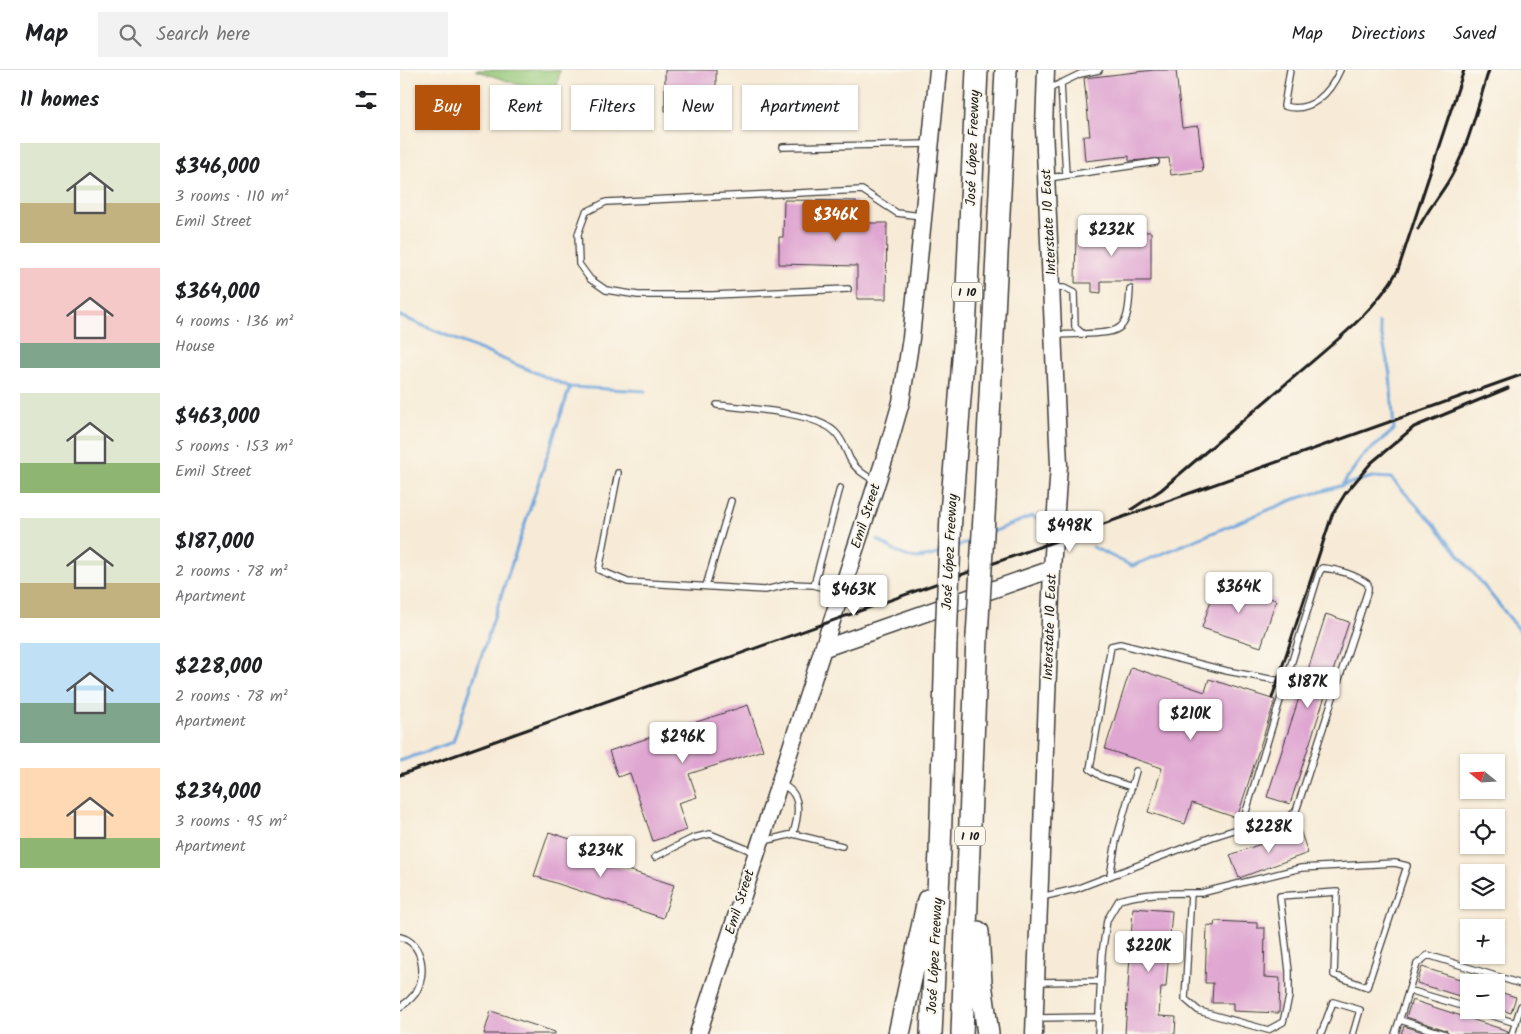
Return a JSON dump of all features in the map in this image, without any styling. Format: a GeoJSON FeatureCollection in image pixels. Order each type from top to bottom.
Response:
{"type":"FeatureCollection","features":[{"type":"Feature","properties":{"kind":"highway","name":"José López Freeway"},"geometry":{"type":"LineString","coordinates":[[931,1034],[940,851],[951,514],[966,332],[977,70]]}},
{"type":"Feature","properties":{"kind":"highway","name":"José López Freeway"},"geometry":{"type":"LineString","coordinates":[[962,1034],[977,637],[1006,70]]}},
{"type":"Feature","properties":{"kind":"highway"},"geometry":{"type":"LineString","coordinates":[[899,1034],[940,851]]}},
{"type":"Feature","properties":{"kind":"highway"},"geometry":{"type":"LineString","coordinates":[[969,859],[988,1034]]}},
{"type":"Feature","properties":{"kind":"main road","name":"Emil Street"},"geometry":{"type":"LineString","coordinates":[[698,1034],[899,410],[905,377],[938,70]]}},
{"type":"Feature","properties":{"kind":"main road","name":"Interstate 10 East"},"geometry":{"type":"LineString","coordinates":[[1034,1026],[1052,569],[1059,465],[1046,178],[1044,91],[1046,70]]}},
{"type":"Feature","properties":{"kind":"main road"},"geometry":{"type":"LineString","coordinates":[[822,649],[1052,569]]}},
{"type":"Feature","properties":{"kind":"main road"},"geometry":{"type":"LineString","coordinates":[[838,600],[841,626],[861,637]]}},
{"type":"Feature","properties":{"kind":"lane"},"geometry":{"type":"LineString","coordinates":[[1044,91],[1080,74],[1099,70]]}},
{"type":"Feature","properties":{"kind":"lane"},"geometry":{"type":"LineString","coordinates":[[1290,70],[1284,106],[1297,108],[1308,106],[1326,94],[1340,70]]}},
{"type":"Feature","properties":{"kind":"lane"},"geometry":{"type":"LineString","coordinates":[[1061,83],[1066,176]]}},
{"type":"Feature","properties":{"kind":"lane"},"geometry":{"type":"LineString","coordinates":[[783,147],[931,144]]}},
{"type":"Feature","properties":{"kind":"lane"},"geometry":{"type":"LineString","coordinates":[[1046,178],[1156,162]]}},
{"type":"Feature","properties":{"kind":"lane"},"geometry":{"type":"LineString","coordinates":[[848,289],[713,295],[638,295],[606,290],[590,279],[579,264],[578,234],[586,212],[606,202],[862,190],[897,214],[923,216]]}},
{"type":"Feature","properties":{"kind":"lane"},"geometry":{"type":"LineString","coordinates":[[1052,288],[1064,288],[1074,293],[1075,327],[1083,334]]}},
{"type":"Feature","properties":{"kind":"lane"},"geometry":{"type":"LineString","coordinates":[[1054,335],[1110,333],[1121,328],[1129,313],[1130,289]]}},
{"type":"Feature","properties":{"kind":"lane"},"geometry":{"type":"LineString","coordinates":[[717,405],[756,409],[801,417],[818,423],[834,431],[843,442],[850,459],[859,472],[877,483]]}},
{"type":"Feature","properties":{"kind":"lane"},"geometry":{"type":"LineString","coordinates":[[618,473],[599,570],[628,582],[765,590],[791,584],[814,585],[838,600]]}},
{"type":"Feature","properties":{"kind":"lane"},"geometry":{"type":"LineString","coordinates":[[814,585],[840,488]]}},
{"type":"Feature","properties":{"kind":"lane"},"geometry":{"type":"LineString","coordinates":[[706,586],[731,501]]}},
{"type":"Feature","properties":{"kind":"lane"},"geometry":{"type":"LineString","coordinates":[[1039,897],[1076,889],[1241,828],[1289,817],[1296,811],[1368,584],[1352,576],[1322,568],[1241,828]]}},
{"type":"Feature","properties":{"kind":"lane"},"geometry":{"type":"LineString","coordinates":[[1132,787],[1102,777],[1090,769],[1111,646],[1120,644],[1226,671],[1286,682]]}},
{"type":"Feature","properties":{"kind":"lane"},"geometry":{"type":"LineString","coordinates":[[1110,876],[1116,841],[1136,771]]}},
{"type":"Feature","properties":{"kind":"lane"},"geometry":{"type":"LineString","coordinates":[[778,784],[790,787],[794,792],[798,812],[794,834]]}},
{"type":"Feature","properties":{"kind":"lane"},"geometry":{"type":"LineString","coordinates":[[655,857],[693,838],[710,834],[758,847],[794,834],[842,846]]}},
{"type":"Feature","properties":{"kind":"lane"},"geometry":{"type":"LineString","coordinates":[[1098,1034],[1107,920],[1119,900],[1144,893],[1191,893],[1201,893],[1301,868],[1395,863],[1407,866],[1367,987],[1334,975],[1337,892],[1280,896],[1289,971],[1289,997],[1283,1022],[1268,1030],[1199,1011],[1185,999],[1191,893]]}},
{"type":"Feature","properties":{"kind":"lane"},"geometry":{"type":"LineString","coordinates":[[400,936],[420,952],[423,966],[415,993],[400,1007]]}},
{"type":"Feature","properties":{"kind":"lane"},"geometry":{"type":"LineString","coordinates":[[1395,1034],[1418,964],[1428,955],[1521,984]]}},
{"type":"Feature","properties":{"kind":"lane"},"geometry":{"type":"LineString","coordinates":[[1036,982],[1101,981]]}},
{"type":"Feature","properties":{"kind":"lane"},"geometry":{"type":"LineString","coordinates":[[1409,990],[1460,1005]]}},
{"type":"Feature","properties":{"kind":"lane"},"geometry":{"type":"LineString","coordinates":[[1321,1034],[1333,1002],[1360,1010],[1353,1034]]}},
{"type":"Feature","properties":{"kind":"lane"},"geometry":{"type":"LineString","coordinates":[[1512,1034],[1521,1006]]}},
{"type":"Feature","properties":{"kind":"lane"},"geometry":{"type":"LineString","coordinates":[[1034,1026],[1099,1017]]}},
{"type":"Feature","properties":{"kind":"lane"},"geometry":{"type":"LineString","coordinates":[[1503,1019],[1516,1023]]}},
{"type":"Feature","properties":{"kind":"lane"},"geometry":{"type":"LineString","coordinates":[[1400,1020],[1445,1034]]}},
{"type":"Feature","properties":{"kind":"green space"},"geometry":{"type":"Polygon","coordinates":[[[475,70],[560,70],[557,85],[519,85],[475,70]]]}},
{"type":"Feature","properties":{"kind":"building"},"geometry":{"type":"Polygon","coordinates":[[[665,70],[716,70],[716,85],[665,85],[665,70]]]}},
{"type":"Feature","properties":{"kind":"building"},"geometry":{"type":"Polygon","coordinates":[[[1154,70],[1176,70],[1182,128],[1198,126],[1203,171],[1171,175],[1169,158],[1129,161],[1129,156],[1085,161],[1083,136],[1090,136],[1084,78],[1154,70]]]}},
{"type":"Feature","properties":{"kind":"building"},"geometry":{"type":"Polygon","coordinates":[[[784,200],[856,201],[856,223],[887,223],[886,299],[857,299],[857,266],[779,264],[779,237],[783,237],[784,200]]]}},
{"type":"Feature","properties":{"kind":"building"},"geometry":{"type":"Polygon","coordinates":[[[1076,231],[1151,232],[1151,281],[1101,281],[1101,293],[1092,292],[1092,283],[1075,283],[1076,231]]]}},
{"type":"Feature","properties":{"kind":"building"},"geometry":{"type":"Polygon","coordinates":[[[1217,581],[1276,600],[1261,647],[1202,628],[1217,581]]]}},
{"type":"Feature","properties":{"kind":"building"},"geometry":{"type":"Polygon","coordinates":[[[1326,614],[1349,622],[1290,804],[1267,797],[1326,614]]]}},
{"type":"Feature","properties":{"kind":"building"},"geometry":{"type":"Polygon","coordinates":[[[1131,667],[1205,692],[1209,679],[1275,700],[1237,818],[1192,803],[1185,824],[1148,812],[1162,768],[1105,749],[1131,667]]]}},
{"type":"Feature","properties":{"kind":"building"},"geometry":{"type":"Polygon","coordinates":[[[748,705],[763,750],[689,774],[697,797],[678,803],[687,830],[653,841],[630,773],[618,777],[609,751],[748,705]]]}},
{"type":"Feature","properties":{"kind":"building"},"geometry":{"type":"Polygon","coordinates":[[[1300,830],[1308,853],[1239,878],[1230,855],[1300,830]]]}},
{"type":"Feature","properties":{"kind":"building"},"geometry":{"type":"Polygon","coordinates":[[[549,832],[573,840],[569,851],[674,885],[663,918],[534,876],[549,832]]]}},
{"type":"Feature","properties":{"kind":"building"},"geometry":{"type":"Polygon","coordinates":[[[1133,908],[1172,911],[1166,987],[1161,987],[1159,1016],[1176,1017],[1175,1034],[1125,1034],[1133,908]]]}},
{"type":"Feature","properties":{"kind":"building"},"geometry":{"type":"Polygon","coordinates":[[[1215,921],[1257,923],[1257,928],[1265,928],[1264,977],[1280,978],[1279,1013],[1233,1011],[1233,1003],[1212,1003],[1213,983],[1205,983],[1207,925],[1214,926],[1215,921]]]}},
{"type":"Feature","properties":{"kind":"building"},"geometry":{"type":"Polygon","coordinates":[[[1422,967],[1460,979],[1460,996],[1417,983],[1422,967]]]}},
{"type":"Feature","properties":{"kind":"building"},"geometry":{"type":"Polygon","coordinates":[[[1505,994],[1516,997],[1511,1013],[1505,1011],[1505,994]]]}},
{"type":"Feature","properties":{"kind":"building"},"geometry":{"type":"Polygon","coordinates":[[[1412,1000],[1460,1016],[1460,1019],[1471,1019],[1508,1031],[1507,1034],[1450,1034],[1446,1030],[1406,1017],[1412,1000]]]}},
{"type":"Feature","properties":{"kind":"building"},"geometry":{"type":"Polygon","coordinates":[[[491,1011],[555,1032],[555,1034],[484,1034],[491,1011]]]}},
{"type":"Feature","properties":{"kind":"building"},"geometry":{"type":"Polygon","coordinates":[[[1404,1026],[1429,1034],[1401,1034],[1404,1026]]]}},
{"type":"Feature","properties":{"kind":"waterway"},"geometry":{"type":"LineString","coordinates":[[400,316],[570,387],[646,391]]}},
{"type":"Feature","properties":{"kind":"waterway"},"geometry":{"type":"LineString","coordinates":[[1342,485],[1363,456],[1394,430],[1390,374],[1379,323]]}},
{"type":"Feature","properties":{"kind":"waterway"},"geometry":{"type":"LineString","coordinates":[[400,761],[453,742],[570,387]]}},
{"type":"Feature","properties":{"kind":"waterway"},"geometry":{"type":"LineString","coordinates":[[1093,547],[1132,566],[1295,499],[1372,477],[1391,478],[1434,524],[1521,632]]}},
{"type":"Feature","properties":{"kind":"waterway"},"geometry":{"type":"LineString","coordinates":[[990,533],[1032,516],[1042,521]]}},
{"type":"Feature","properties":{"kind":"waterway"},"geometry":{"type":"LineString","coordinates":[[877,539],[900,554],[915,558],[932,556],[942,552]]}},
{"type":"Feature","properties":{"kind":"waterway"},"geometry":{"type":"LineString","coordinates":[[957,546],[975,539]]}},
{"type":"Feature","properties":{"kind":"railway"},"geometry":{"type":"LineString","coordinates":[[1132,509],[1161,490],[1338,340],[1365,314],[1388,286],[1398,270],[1464,70]]}},
{"type":"Feature","properties":{"kind":"railway"},"geometry":{"type":"LineString","coordinates":[[1418,229],[1459,161],[1469,136],[1489,70]]}},
{"type":"Feature","properties":{"kind":"railway"},"geometry":{"type":"LineString","coordinates":[[400,775],[1521,375]]}},
{"type":"Feature","properties":{"kind":"railway"},"geometry":{"type":"LineString","coordinates":[[1272,698],[1332,515],[1345,494],[1371,463],[1414,427],[1508,388]]}}]}
